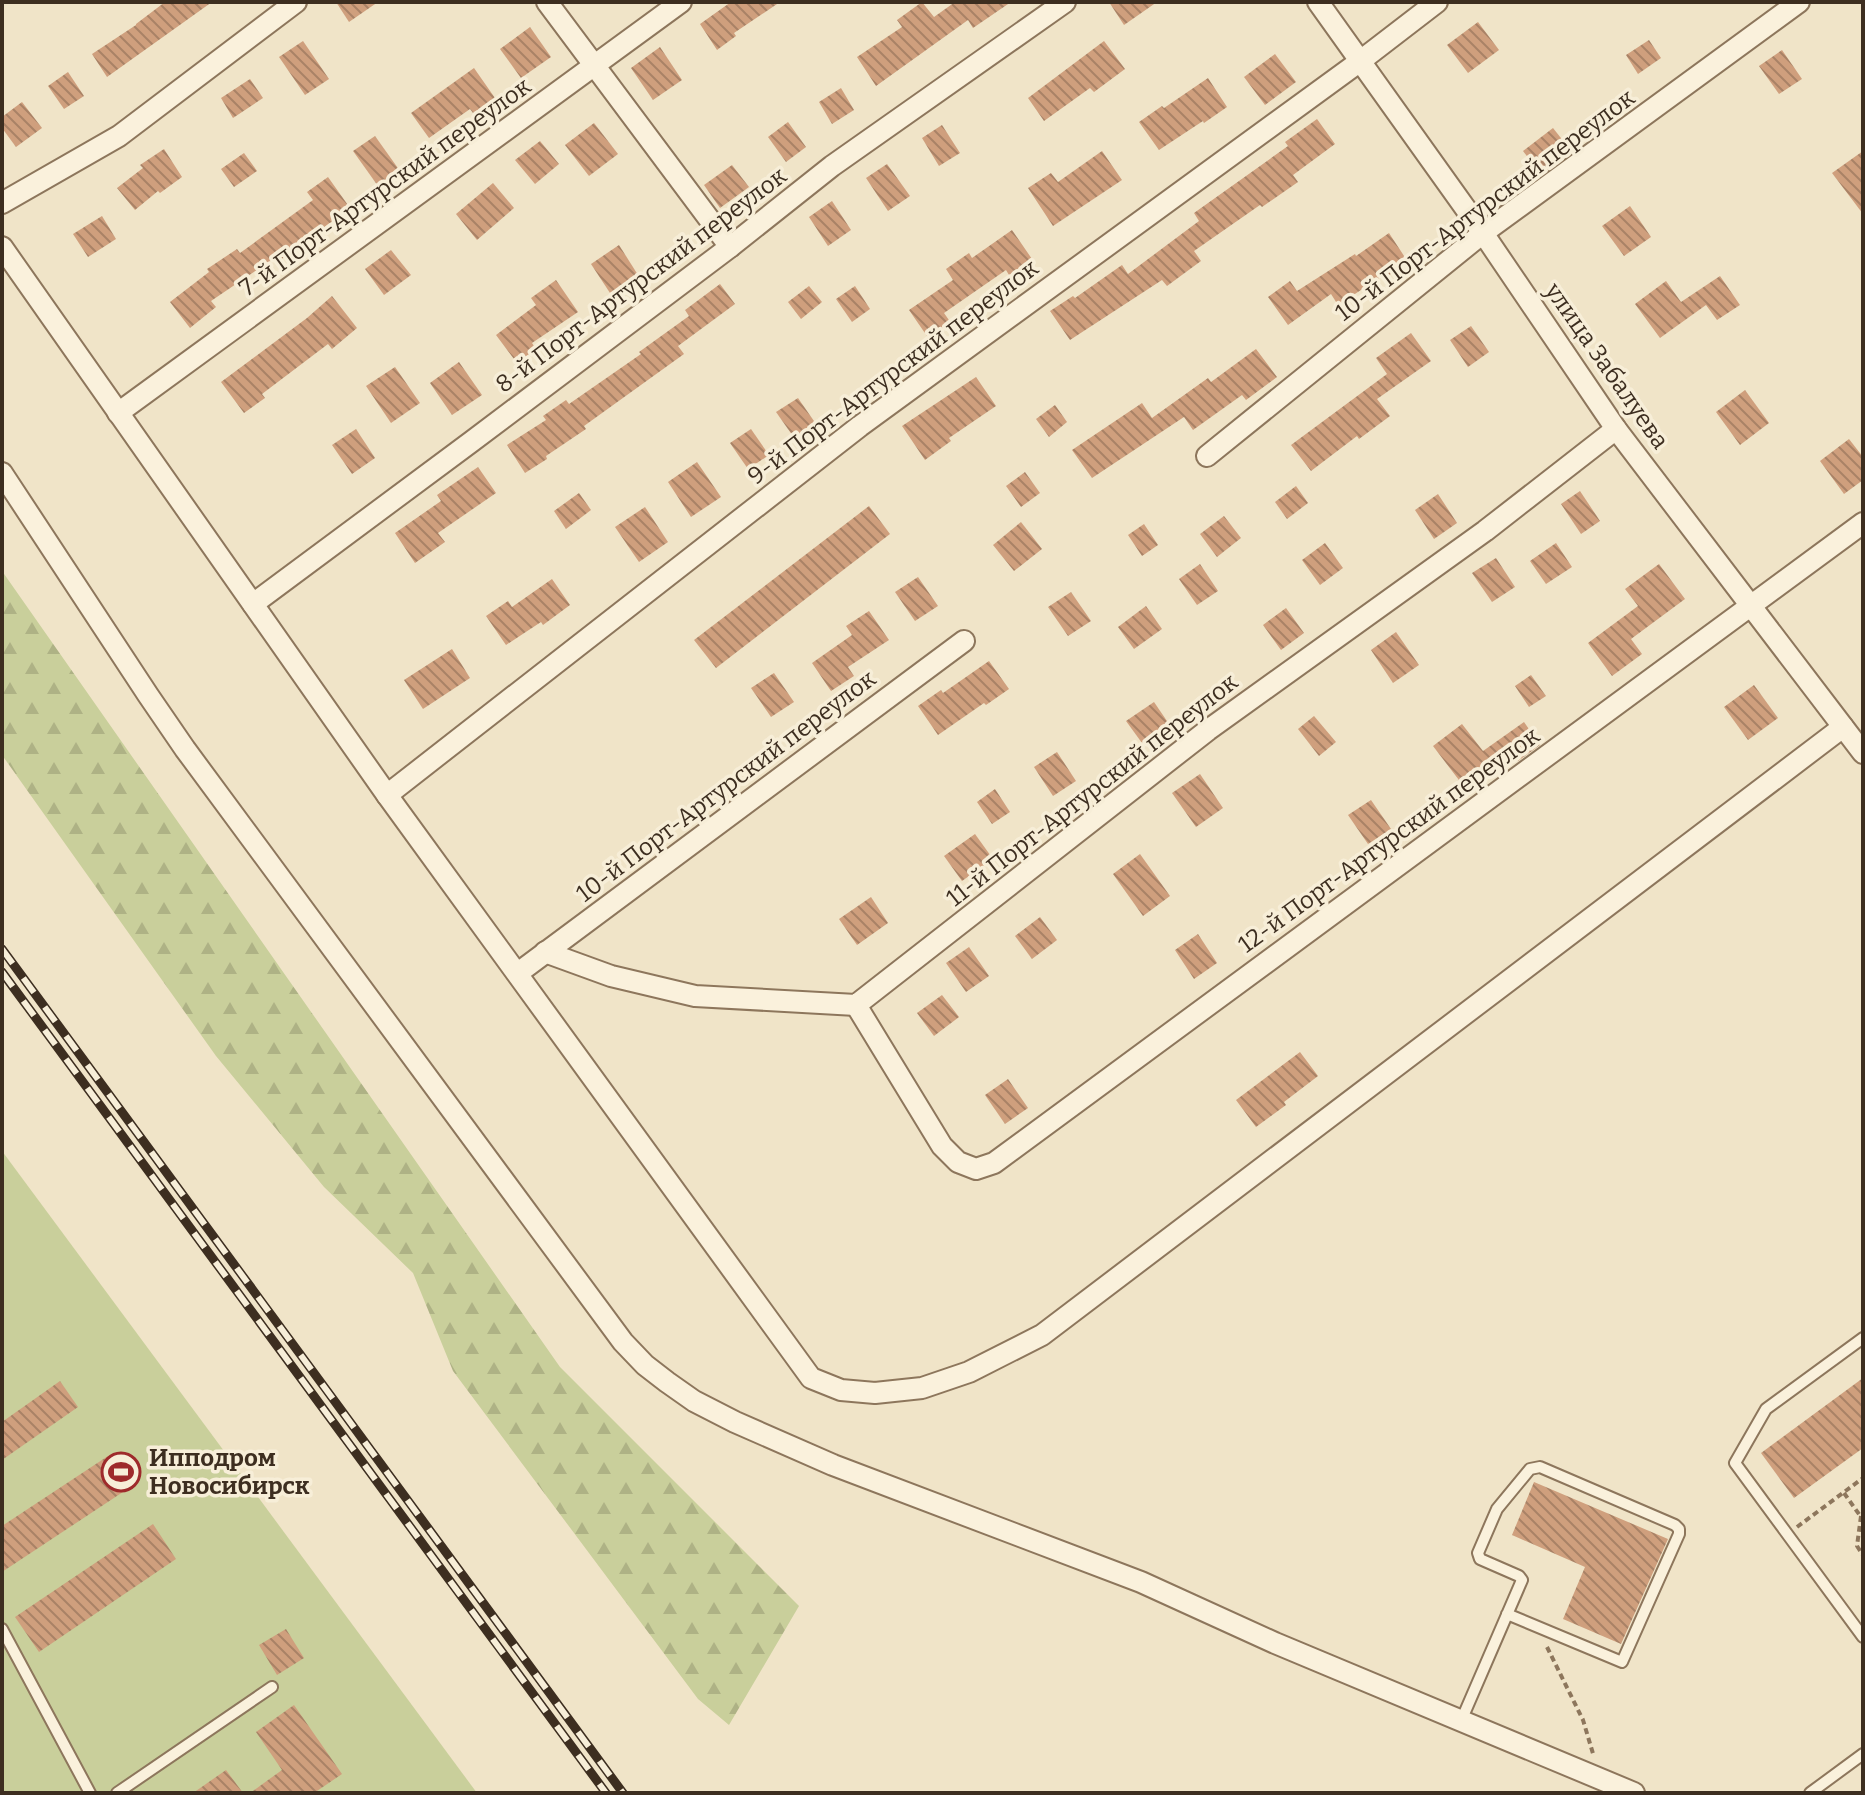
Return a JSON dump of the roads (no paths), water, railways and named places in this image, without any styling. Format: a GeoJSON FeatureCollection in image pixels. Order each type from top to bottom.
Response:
{"type":"FeatureCollection","features":[{"type":"Feature","properties":{"kind":"street"},"geometry":{"type":"LineString","coordinates":[[2,203],[119,136],[296,2]]}},
{"type":"Feature","properties":{"kind":"street"},"geometry":{"type":"LineString","coordinates":[[547,2],[730,247]]}},
{"type":"Feature","properties":{"kind":"street","name":"7-й Порт-Артурский переулок"},"geometry":{"type":"LineString","coordinates":[[118,413],[681,2]]}},
{"type":"Feature","properties":{"kind":"street","name":"8-й Порт-Артурский переулок"},"geometry":{"type":"LineString","coordinates":[[253,604],[730,247],[832,166],[1065,2]]}},
{"type":"Feature","properties":{"kind":"street","name":"улица Забалуева"},"geometry":{"type":"LineString","coordinates":[[1318,2],[1483,233],[1616,429],[1863,753]]}},
{"type":"Feature","properties":{"kind":"street","name":"9-й Порт-Артурский переулок"},"geometry":{"type":"LineString","coordinates":[[387,795],[860,426],[1437,2]]}},
{"type":"Feature","properties":{"kind":"street","name":"10-й Порт-Артурский переулок"},"geometry":{"type":"LineString","coordinates":[[1207,456],[1483,233],[1799,2]]}},
{"type":"Feature","properties":{"kind":"street"},"geometry":{"type":"LineString","coordinates":[[2,247],[387,795],[811,1378],[841,1390],[875,1393],[922,1388],[969,1372],[1042,1335],[1843,727]]}},
{"type":"Feature","properties":{"kind":"street","name":"11-й Порт-Артурский переулок"},"geometry":{"type":"LineString","coordinates":[[856,1005],[1208,730],[1485,531],[1616,429]]}},
{"type":"Feature","properties":{"kind":"street"},"geometry":{"type":"LineString","coordinates":[[2,473],[185,749],[613,1330],[645,1365],[694,1401],[833,1465],[1141,1582],[1275,1643],[1634,1793]]}},
{"type":"Feature","properties":{"kind":"street","name":"12-й Порт-Артурский переулок"},"geometry":{"type":"LineString","coordinates":[[856,1005],[942,1146],[958,1162],[976,1169],[994,1163],[1863,523]]}},
{"type":"Feature","properties":{"kind":"street","name":"10-й Порт-Артурский переулок"},"geometry":{"type":"LineString","coordinates":[[518,973],[964,641]]}},
{"type":"Feature","properties":{"kind":"street"},"geometry":{"type":"LineString","coordinates":[[545,952],[611,976],[695,996],[856,1005]]}},
{"type":"Feature","properties":{"kind":"lane"},"geometry":{"type":"LineString","coordinates":[[1863,1338],[1766,1409],[1735,1463],[1863,1637]]}},
{"type":"Feature","properties":{"kind":"lane"},"geometry":{"type":"LineString","coordinates":[[1461,1721],[1521,1577],[1480,1559],[1478,1553],[1497,1509],[1530,1469],[1540,1467],[1679,1529],[1622,1662],[1507,1614]]}},
{"type":"Feature","properties":{"kind":"lane"},"geometry":{"type":"LineString","coordinates":[[2,1629],[90,1793]]}},
{"type":"Feature","properties":{"kind":"lane"},"geometry":{"type":"LineString","coordinates":[[117,1793],[272,1687]]}},
{"type":"Feature","properties":{"kind":"lane"},"geometry":{"type":"LineString","coordinates":[[1810,1793],[1863,1754]]}},
{"type":"Feature","properties":{"kind":"railway"},"geometry":{"type":"LineString","coordinates":[[2,949],[623,1793]]}},
{"type":"Feature","properties":{"kind":"railway"},"geometry":{"type":"LineString","coordinates":[[2,972],[606,1793]]}},
{"type":"Feature","properties":{"kind":"place","name":"Ипподром Новосибирск"},"geometry":{"type":"Point","coordinates":[121,1472]}}]}
